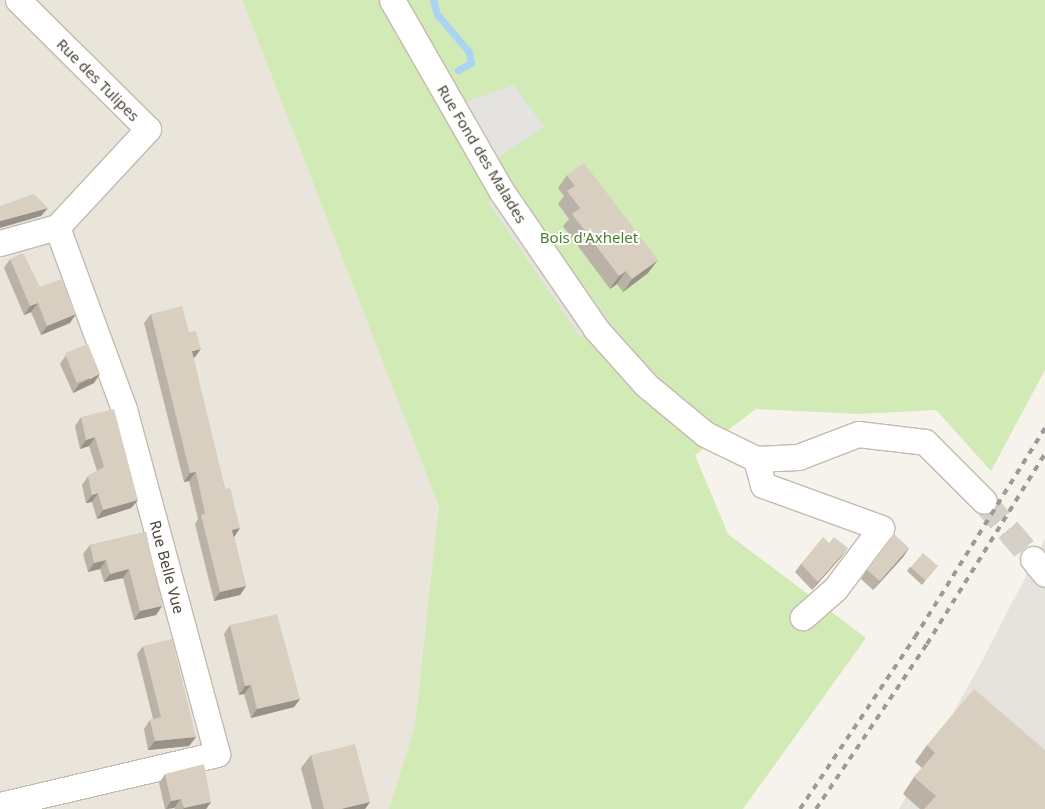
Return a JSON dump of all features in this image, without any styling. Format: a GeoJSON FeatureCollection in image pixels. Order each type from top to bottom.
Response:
{"type":"FeatureCollection","features":[{"type":"Feature","properties":{"kind":"street","name":"Rue des Tulipes"},"geometry":{"type":"LineString","coordinates":[[18,0],[148,129],[57,227]]}},
{"type":"Feature","properties":{"kind":"street","name":"Rue Fond des Malades"},"geometry":{"type":"LineString","coordinates":[[392,0],[502,192],[596,329],[646,385],[705,434],[756,459],[798,457],[858,434],[925,442],[984,501]]}},
{"type":"Feature","properties":{"kind":"street"},"geometry":{"type":"LineString","coordinates":[[0,243],[57,227]]}},
{"type":"Feature","properties":{"kind":"street","name":"Rue Belle Vue"},"geometry":{"type":"LineString","coordinates":[[0,805],[217,754],[124,408],[57,227]]}},
{"type":"Feature","properties":{"kind":"street"},"geometry":{"type":"LineString","coordinates":[[756,459],[763,485],[881,528],[834,589],[803,617]]}},
{"type":"Feature","properties":{"kind":"shaded area"},"geometry":{"type":"Polygon","coordinates":[[[0,0],[242,0],[558,809],[0,809],[0,0]]]}},
{"type":"Feature","properties":{"kind":"shaded area"},"geometry":{"type":"Polygon","coordinates":[[[514,85],[544,127],[498,158],[462,103],[514,85]]]}},
{"type":"Feature","properties":{"kind":"shaded area"},"geometry":{"type":"Polygon","coordinates":[[[511,187],[607,318],[580,337],[488,202],[511,187]]]}},
{"type":"Feature","properties":{"kind":"shaded area"},"geometry":{"type":"Polygon","coordinates":[[[1045,539],[1045,809],[899,809],[981,663],[1045,539]]]}},
{"type":"Feature","properties":{"kind":"green space","name":"Bois d'Axhelet"},"geometry":{"type":"Polygon","coordinates":[[[242,0],[1045,0],[1045,370],[991,471],[936,410],[859,414],[756,409],[695,455],[728,534],[866,638],[743,809],[389,809],[415,727],[439,506],[242,0]]]}},
{"type":"Feature","properties":{"kind":"building"},"geometry":{"type":"Polygon","coordinates":[[[584,163],[658,260],[632,279],[626,271],[619,276],[572,214],[580,208],[567,191],[575,186],[567,175],[584,163]]]}},
{"type":"Feature","properties":{"kind":"building"},"geometry":{"type":"Polygon","coordinates":[[[34,194],[48,208],[0,221],[0,206],[34,194]]]}},
{"type":"Feature","properties":{"kind":"building"},"geometry":{"type":"Polygon","coordinates":[[[23,253],[40,287],[61,279],[76,314],[47,326],[38,303],[30,306],[10,259],[23,253]]]}},
{"type":"Feature","properties":{"kind":"building"},"geometry":{"type":"Polygon","coordinates":[[[182,306],[189,332],[196,331],[201,349],[192,351],[225,489],[230,488],[240,528],[232,530],[246,586],[220,592],[201,515],[205,514],[196,472],[190,473],[151,314],[182,306]]]}},
{"type":"Feature","properties":{"kind":"building"},"geometry":{"type":"Polygon","coordinates":[[[88,344],[100,374],[77,383],[65,353],[88,344]]]}},
{"type":"Feature","properties":{"kind":"building"},"geometry":{"type":"Polygon","coordinates":[[[114,409],[138,500],[103,510],[98,493],[92,495],[88,476],[104,467],[95,437],[86,440],[81,417],[114,409]]]}},
{"type":"Feature","properties":{"kind":"building"},"geometry":{"type":"Polygon","coordinates":[[[146,532],[162,606],[140,611],[129,569],[110,574],[106,560],[94,563],[90,545],[146,532]]]}},
{"type":"Feature","properties":{"kind":"building"},"geometry":{"type":"Polygon","coordinates":[[[894,534],[909,548],[880,581],[867,570],[894,534]]]}},
{"type":"Feature","properties":{"kind":"building"},"geometry":{"type":"Polygon","coordinates":[[[823,537],[829,543],[834,537],[848,548],[818,582],[801,564],[823,537]]]}},
{"type":"Feature","properties":{"kind":"building"},"geometry":{"type":"Polygon","coordinates":[[[923,553],[938,566],[926,580],[911,567],[923,553]]]}},
{"type":"Feature","properties":{"kind":"building"},"geometry":{"type":"Polygon","coordinates":[[[277,614],[300,699],[257,709],[251,685],[245,686],[230,625],[277,614]]]}},
{"type":"Feature","properties":{"kind":"building"},"geometry":{"type":"Polygon","coordinates":[[[172,639],[196,737],[155,741],[150,720],[161,717],[143,646],[172,639]]]}},
{"type":"Feature","properties":{"kind":"building"},"geometry":{"type":"Polygon","coordinates":[[[974,689],[1045,750],[1045,809],[924,809],[936,796],[914,777],[935,753],[927,745],[974,689]]]}},
{"type":"Feature","properties":{"kind":"building"},"geometry":{"type":"Polygon","coordinates":[[[355,744],[370,802],[341,809],[324,809],[311,755],[355,744]]]}},
{"type":"Feature","properties":{"kind":"building"},"geometry":{"type":"Polygon","coordinates":[[[204,764],[211,802],[184,808],[181,799],[171,801],[165,774],[204,764]]]}},
{"type":"Feature","properties":{"kind":"waterway"},"geometry":{"type":"LineString","coordinates":[[433,0],[437,14],[469,52],[471,63],[458,70]]}},
{"type":"Feature","properties":{"kind":"tunnel"},"geometry":{"type":"LineString","coordinates":[[984,501],[1033,559]]}},
{"type":"Feature","properties":{"kind":"railway"},"geometry":{"type":"LineString","coordinates":[[800,809],[915,637],[1045,428]]}},
{"type":"Feature","properties":{"kind":"railway"},"geometry":{"type":"LineString","coordinates":[[816,809],[927,644],[1045,454]]}}]}
